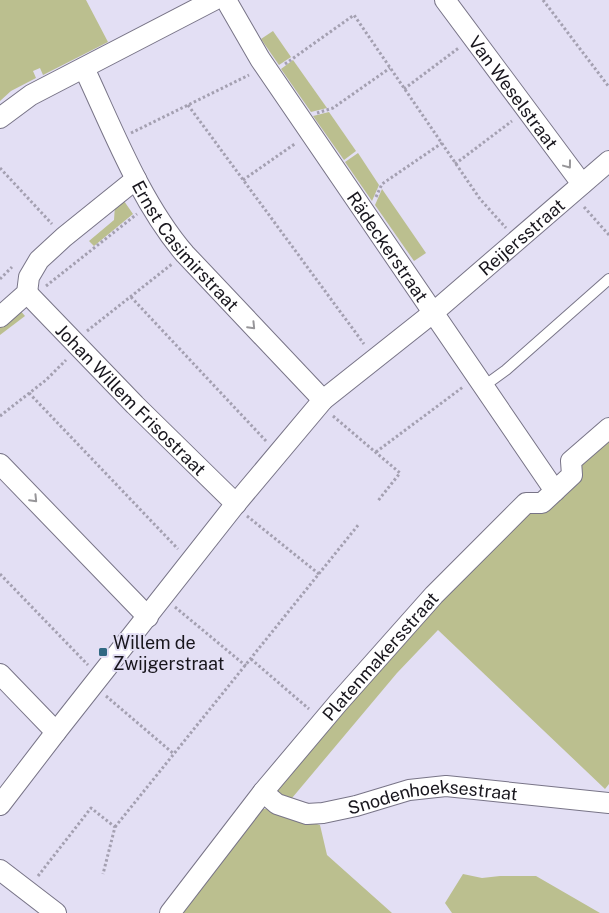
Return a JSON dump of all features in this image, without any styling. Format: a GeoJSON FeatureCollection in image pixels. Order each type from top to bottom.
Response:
{"type":"FeatureCollection","features":[{"type":"Feature","properties":{"kind":"street"},"geometry":{"type":"LineString","coordinates":[[0,118],[31,95],[214,0]]}},
{"type":"Feature","properties":{"kind":"street","name":"Rädeckerstraat"},"geometry":{"type":"LineString","coordinates":[[226,0],[268,70],[555,491]]}},
{"type":"Feature","properties":{"kind":"street","name":"Van Weselstraat"},"geometry":{"type":"LineString","coordinates":[[444,0],[527,110],[577,189]]}},
{"type":"Feature","properties":{"kind":"street","name":"Ernst Casimirstraat"},"geometry":{"type":"LineString","coordinates":[[84,68],[136,178],[164,230],[321,402]]}},
{"type":"Feature","properties":{"kind":"street","name":"Reijersstraat"},"geometry":{"type":"LineString","coordinates":[[434,312],[609,161]]}},
{"type":"Feature","properties":{"kind":"street"},"geometry":{"type":"LineString","coordinates":[[0,317],[29,295],[29,277],[39,260],[136,178]]}},
{"type":"Feature","properties":{"kind":"street","name":"Johan Willem Frisostraat"},"geometry":{"type":"LineString","coordinates":[[29,295],[235,505]]}},
{"type":"Feature","properties":{"kind":"street"},"geometry":{"type":"LineString","coordinates":[[0,805],[235,505],[321,402],[434,312]]}},
{"type":"Feature","properties":{"kind":"street","name":"Platenmakersstraat"},"geometry":{"type":"LineString","coordinates":[[170,913],[262,792],[434,595],[526,503],[542,503],[572,475],[571,461],[609,428]]}},
{"type":"Feature","properties":{"kind":"street"},"geometry":{"type":"LineString","coordinates":[[0,464],[148,617]]}},
{"type":"Feature","properties":{"kind":"street"},"geometry":{"type":"LineString","coordinates":[[0,674],[56,732]]}},
{"type":"Feature","properties":{"kind":"street","name":"Snodenhoeksestraat"},"geometry":{"type":"LineString","coordinates":[[262,792],[277,804],[306,814],[324,813],[356,806],[409,790],[446,786],[609,803]]}},
{"type":"Feature","properties":{"kind":"street"},"geometry":{"type":"LineString","coordinates":[[0,870],[56,913]]}},
{"type":"Feature","properties":{"kind":"lane"},"geometry":{"type":"LineString","coordinates":[[481,381],[506,370],[609,279]]}},
{"type":"Feature","properties":{"kind":"path"},"geometry":{"type":"LineString","coordinates":[[543,0],[609,87]]}},
{"type":"Feature","properties":{"kind":"path"},"geometry":{"type":"LineString","coordinates":[[118,140],[188,105],[268,70],[354,15],[480,199],[517,240]]}},
{"type":"Feature","properties":{"kind":"path"},"geometry":{"type":"LineString","coordinates":[[404,89],[472,38]]}},
{"type":"Feature","properties":{"kind":"path"},"geometry":{"type":"LineString","coordinates":[[244,180],[306,126],[390,68]]}},
{"type":"Feature","properties":{"kind":"path"},"geometry":{"type":"LineString","coordinates":[[188,105],[375,359]]}},
{"type":"Feature","properties":{"kind":"path"},"geometry":{"type":"LineString","coordinates":[[456,164],[527,110]]}},
{"type":"Feature","properties":{"kind":"path"},"geometry":{"type":"LineString","coordinates":[[367,215],[382,184],[442,143]]}},
{"type":"Feature","properties":{"kind":"path"},"geometry":{"type":"LineString","coordinates":[[0,168],[64,237]]}},
{"type":"Feature","properties":{"kind":"path"},"geometry":{"type":"LineString","coordinates":[[577,189],[609,235]]}},
{"type":"Feature","properties":{"kind":"path"},"geometry":{"type":"LineString","coordinates":[[29,295],[150,204]]}},
{"type":"Feature","properties":{"kind":"path"},"geometry":{"type":"LineString","coordinates":[[0,416],[46,380],[76,344],[131,296],[184,254]]}},
{"type":"Feature","properties":{"kind":"path"},"geometry":{"type":"LineString","coordinates":[[131,296],[278,454]]}},
{"type":"Feature","properties":{"kind":"path"},"geometry":{"type":"LineString","coordinates":[[376,452],[481,381]]}},
{"type":"Feature","properties":{"kind":"path"},"geometry":{"type":"LineString","coordinates":[[29,393],[191,562]]}},
{"type":"Feature","properties":{"kind":"path"},"geometry":{"type":"LineString","coordinates":[[321,402],[400,472],[377,502]]}},
{"type":"Feature","properties":{"kind":"path"},"geometry":{"type":"LineString","coordinates":[[235,505],[319,574]]}},
{"type":"Feature","properties":{"kind":"path"},"geometry":{"type":"LineString","coordinates":[[103,874],[114,827],[252,659],[359,524]]}},
{"type":"Feature","properties":{"kind":"path"},"geometry":{"type":"LineString","coordinates":[[0,574],[96,681],[174,754]]}},
{"type":"Feature","properties":{"kind":"path"},"geometry":{"type":"LineString","coordinates":[[163,598],[246,666]]}},
{"type":"Feature","properties":{"kind":"path"},"geometry":{"type":"LineString","coordinates":[[252,659],[323,721]]}},
{"type":"Feature","properties":{"kind":"path"},"geometry":{"type":"LineString","coordinates":[[26,890],[91,808],[114,827]]}},
{"type":"Feature","properties":{"kind":"green space"},"geometry":{"type":"Polygon","coordinates":[[[0,0],[86,0],[108,42],[43,75],[40,68],[33,71],[36,78],[11,91],[0,101],[0,0]]]}},
{"type":"Feature","properties":{"kind":"green space"},"geometry":{"type":"Polygon","coordinates":[[[273,31],[291,57],[279,65],[261,39],[273,31]]]}},
{"type":"Feature","properties":{"kind":"green space"},"geometry":{"type":"Polygon","coordinates":[[[293,60],[327,108],[311,112],[281,69],[293,60]]]}},
{"type":"Feature","properties":{"kind":"green space"},"geometry":{"type":"Polygon","coordinates":[[[329,112],[356,151],[344,160],[313,116],[329,112]]]}},
{"type":"Feature","properties":{"kind":"green space"},"geometry":{"type":"Polygon","coordinates":[[[358,153],[379,185],[372,201],[345,162],[358,153]]]}},
{"type":"Feature","properties":{"kind":"green space"},"geometry":{"type":"Polygon","coordinates":[[[382,189],[426,253],[414,261],[375,205],[382,189]]]}},
{"type":"Feature","properties":{"kind":"green space"},"geometry":{"type":"Polygon","coordinates":[[[124,201],[133,214],[94,246],[89,241],[114,220],[115,205],[124,201]]]}},
{"type":"Feature","properties":{"kind":"green space"},"geometry":{"type":"Polygon","coordinates":[[[18,308],[25,316],[0,335],[0,324],[18,308]]]}},
{"type":"Feature","properties":{"kind":"green space"},"geometry":{"type":"Polygon","coordinates":[[[609,441],[609,784],[605,789],[438,630],[397,673],[287,804],[277,793],[278,788],[418,625],[532,510],[609,441]]]}},
{"type":"Feature","properties":{"kind":"green space"},"geometry":{"type":"Polygon","coordinates":[[[262,809],[269,809],[320,825],[327,855],[392,913],[178,913],[262,809]]]}},
{"type":"Feature","properties":{"kind":"green space"},"geometry":{"type":"Polygon","coordinates":[[[463,874],[482,878],[536,876],[600,913],[452,913],[445,903],[463,874]]]}},
{"type":"Feature","properties":{"kind":"place","name":"Willem de Zwijgerstraat"},"geometry":{"type":"Point","coordinates":[103,652]}}]}
